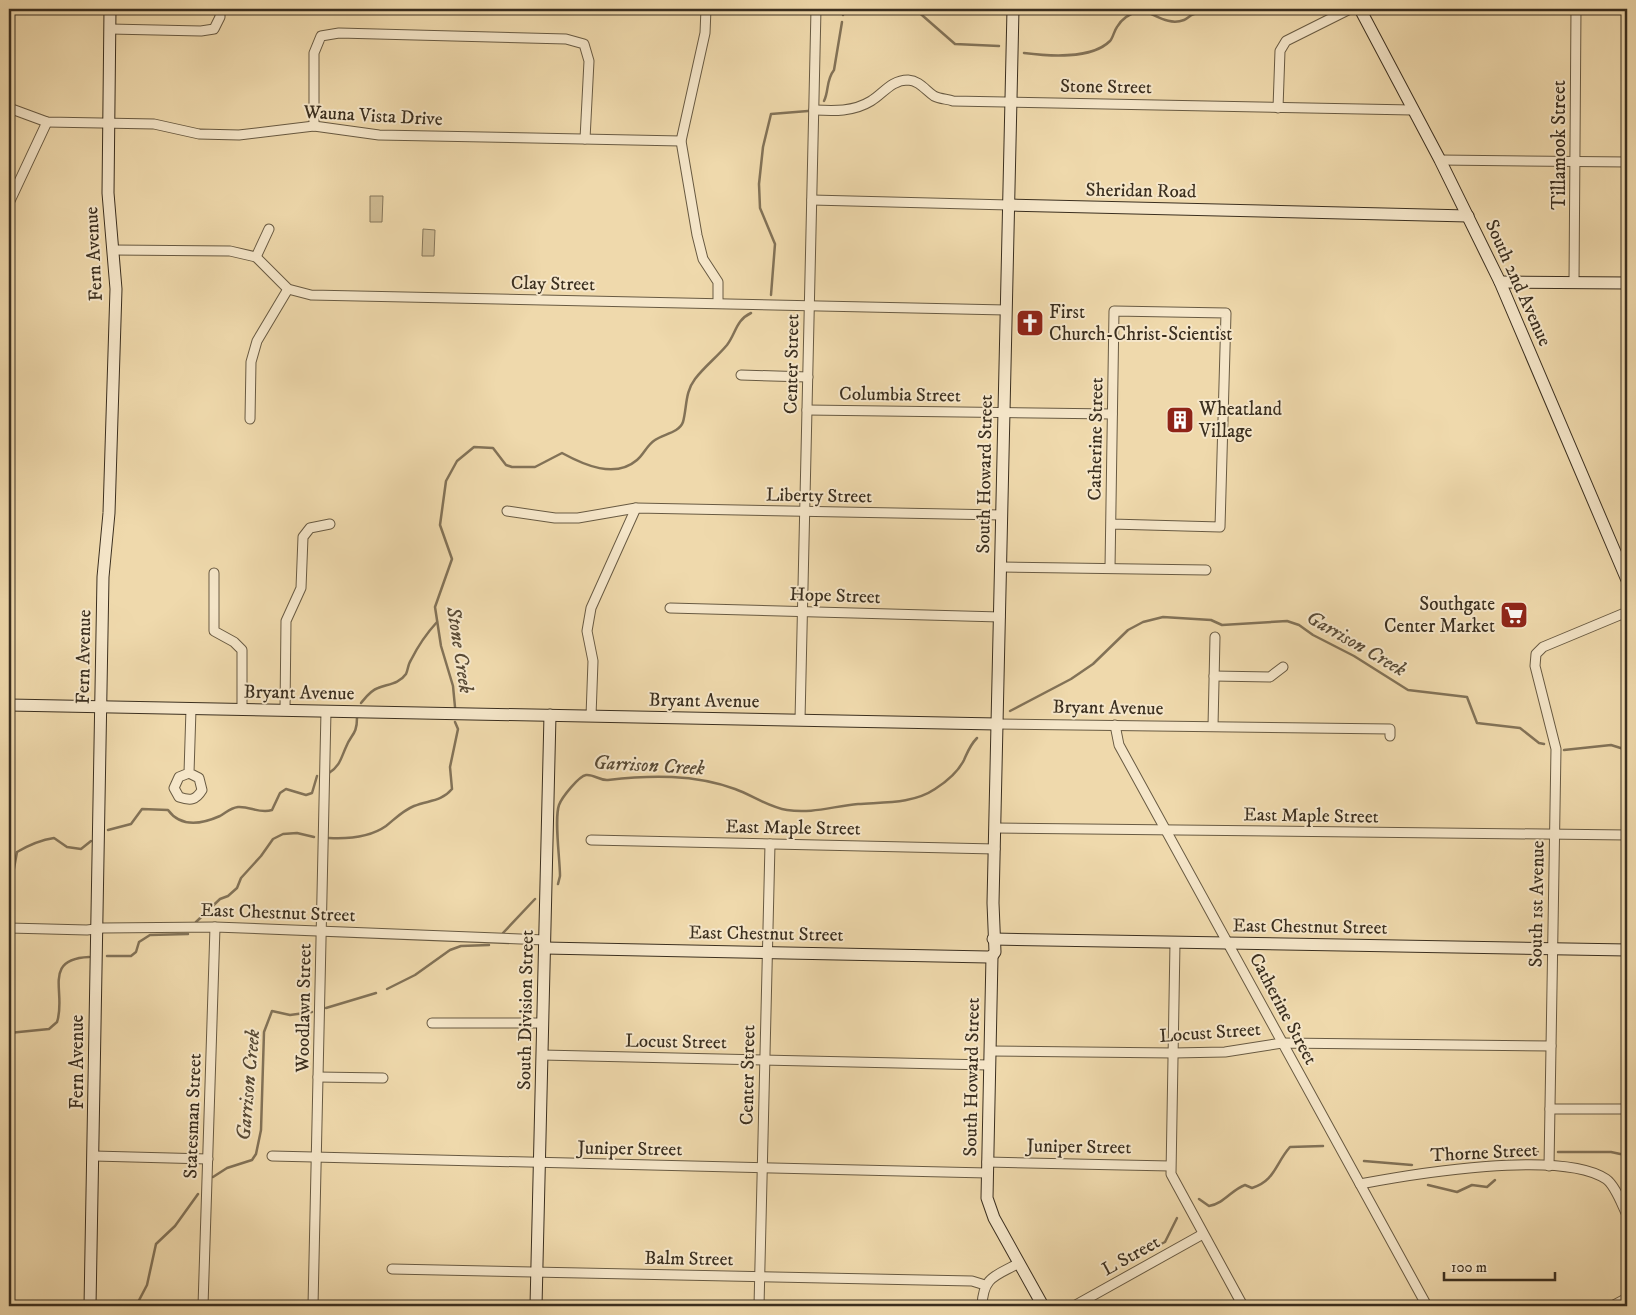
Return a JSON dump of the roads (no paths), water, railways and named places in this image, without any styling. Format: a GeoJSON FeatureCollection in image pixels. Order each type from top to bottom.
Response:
{"type":"FeatureCollection","features":[{"type":"Feature","properties":{"kind":"main road","name":"Fern Avenue"},"geometry":{"type":"LineString","coordinates":[[90,1306],[103,577],[109,513],[116,299],[108,193],[110,9]]}},
{"type":"Feature","properties":{"kind":"main road","name":"South Howard Street"},"geometry":{"type":"LineString","coordinates":[[993,939],[1013,9]]}},
{"type":"Feature","properties":{"kind":"main road","name":"South 2nd Avenue"},"geometry":{"type":"LineString","coordinates":[[1360,9],[1440,160],[1500,282],[1627,580]]}},
{"type":"Feature","properties":{"kind":"main road","name":"Sheridan Road"},"geometry":{"type":"LineString","coordinates":[[1009,205],[1468,216]]}},
{"type":"Feature","properties":{"kind":"main road"},"geometry":{"type":"LineString","coordinates":[[1500,282],[1627,283]]}},
{"type":"Feature","properties":{"kind":"main road","name":"Bryant Avenue"},"geometry":{"type":"LineString","coordinates":[[9,705],[997,724]]}},
{"type":"Feature","properties":{"kind":"main road","name":"South Division Street"},"geometry":{"type":"LineString","coordinates":[[536,1306],[550,715]]}},
{"type":"Feature","properties":{"kind":"main road"},"geometry":{"type":"LineString","coordinates":[[989,956],[984,950],[988,941],[993,939]]}},
{"type":"Feature","properties":{"kind":"main road","name":"East Chestnut Street"},"geometry":{"type":"LineString","coordinates":[[993,939],[1627,950]]}},
{"type":"Feature","properties":{"kind":"main road","name":"East Chestnut Street"},"geometry":{"type":"LineString","coordinates":[[545,944],[767,952],[989,956]]}},
{"type":"Feature","properties":{"kind":"main road","name":"South Howard Street"},"geometry":{"type":"LineString","coordinates":[[989,956],[992,970],[987,1198],[994,1218],[1019,1263]]}},
{"type":"Feature","properties":{"kind":"main road"},"geometry":{"type":"LineString","coordinates":[[1019,1263],[1043,1306]]}},
{"type":"Feature","properties":{"kind":"street"},"geometry":{"type":"LineString","coordinates":[[110,29],[201,31],[214,28],[220,16],[220,9]]}},
{"type":"Feature","properties":{"kind":"street"},"geometry":{"type":"LineString","coordinates":[[706,9],[705,33],[681,141],[697,235],[703,259],[718,282],[718,303]]}},
{"type":"Feature","properties":{"kind":"street","name":"Center Street"},"geometry":{"type":"LineString","coordinates":[[800,720],[816,9]]}},
{"type":"Feature","properties":{"kind":"street"},"geometry":{"type":"LineString","coordinates":[[1278,108],[1280,51],[1286,41],[1350,9]]}},
{"type":"Feature","properties":{"kind":"street","name":"Tillamook Street"},"geometry":{"type":"LineString","coordinates":[[1574,282],[1576,9]]}},
{"type":"Feature","properties":{"kind":"street"},"geometry":{"type":"LineString","coordinates":[[314,126],[314,53],[321,36],[339,33],[566,39],[584,44],[589,61],[585,139]]}},
{"type":"Feature","properties":{"kind":"street","name":"Stone Street"},"geometry":{"type":"LineString","coordinates":[[814,110],[839,111],[859,107],[873,101],[887,87],[907,80],[920,84],[935,96],[953,101],[1412,110]]}},
{"type":"Feature","properties":{"kind":"street","name":"Wauna Vista Drive"},"geometry":{"type":"LineString","coordinates":[[9,108],[47,122],[154,124],[199,134],[239,135],[314,126],[379,134],[681,141]]}},
{"type":"Feature","properties":{"kind":"street"},"geometry":{"type":"LineString","coordinates":[[9,203],[47,122]]}},
{"type":"Feature","properties":{"kind":"street"},"geometry":{"type":"LineString","coordinates":[[1440,160],[1627,162]]}},
{"type":"Feature","properties":{"kind":"street","name":"Sheridan Road"},"geometry":{"type":"LineString","coordinates":[[812,200],[1009,205]]}},
{"type":"Feature","properties":{"kind":"street"},"geometry":{"type":"LineString","coordinates":[[256,257],[269,229]]}},
{"type":"Feature","properties":{"kind":"street"},"geometry":{"type":"LineString","coordinates":[[113,250],[230,251],[256,257],[288,289],[257,341],[251,362],[250,419]]}},
{"type":"Feature","properties":{"kind":"street","name":"Clay Street"},"geometry":{"type":"LineString","coordinates":[[288,289],[311,295],[1006,310]]}},
{"type":"Feature","properties":{"kind":"street","name":"Catherine Street"},"geometry":{"type":"LineString","coordinates":[[1110,568],[1114,311],[1226,313],[1220,527],[1111,524]]}},
{"type":"Feature","properties":{"kind":"street"},"geometry":{"type":"LineString","coordinates":[[741,375],[808,376]]}},
{"type":"Feature","properties":{"kind":"street","name":"Columbia Street"},"geometry":{"type":"LineString","coordinates":[[807,410],[1112,414]]}},
{"type":"Feature","properties":{"kind":"street"},"geometry":{"type":"LineString","coordinates":[[591,716],[593,661],[586,631],[591,608],[636,508]]}},
{"type":"Feature","properties":{"kind":"street","name":"Liberty Street"},"geometry":{"type":"LineString","coordinates":[[507,511],[555,518],[578,518],[636,508],[1002,515]]}},
{"type":"Feature","properties":{"kind":"street"},"geometry":{"type":"LineString","coordinates":[[285,710],[286,621],[301,588],[303,537],[310,528],[330,524]]}},
{"type":"Feature","properties":{"kind":"street"},"geometry":{"type":"LineString","coordinates":[[1001,567],[1206,570]]}},
{"type":"Feature","properties":{"kind":"street"},"geometry":{"type":"LineString","coordinates":[[214,572],[214,631],[234,642],[242,650],[242,710]]}},
{"type":"Feature","properties":{"kind":"street","name":"Hope Street"},"geometry":{"type":"LineString","coordinates":[[670,608],[1000,617]]}},
{"type":"Feature","properties":{"kind":"street","name":"South 1st Avenue"},"geometry":{"type":"LineString","coordinates":[[1550,1166],[1556,750],[1535,666],[1536,654],[1543,647],[1627,612]]}},
{"type":"Feature","properties":{"kind":"street"},"geometry":{"type":"LineString","coordinates":[[1214,726],[1215,637]]}},
{"type":"Feature","properties":{"kind":"street"},"geometry":{"type":"LineString","coordinates":[[1214,676],[1270,677],[1283,667]]}},
{"type":"Feature","properties":{"kind":"street"},"geometry":{"type":"LineString","coordinates":[[189,773],[191,709]]}},
{"type":"Feature","properties":{"kind":"street","name":"Woodlawn Street"},"geometry":{"type":"LineString","coordinates":[[314,1306],[326,711]]}},
{"type":"Feature","properties":{"kind":"street","name":"Bryant Avenue"},"geometry":{"type":"LineString","coordinates":[[997,724],[1390,729],[1390,736]]}},
{"type":"Feature","properties":{"kind":"street","name":"Catherine Street"},"geometry":{"type":"LineString","coordinates":[[1115,725],[1119,745],[1427,1306]]}},
{"type":"Feature","properties":{"kind":"street","name":"East Maple Street"},"geometry":{"type":"LineString","coordinates":[[995,828],[1627,836]]}},
{"type":"Feature","properties":{"kind":"street","name":"East Maple Street"},"geometry":{"type":"LineString","coordinates":[[591,840],[994,850]]}},
{"type":"Feature","properties":{"kind":"street","name":"Center Street"},"geometry":{"type":"LineString","coordinates":[[759,1306],[770,844]]}},
{"type":"Feature","properties":{"kind":"street","name":"East Chestnut Street"},"geometry":{"type":"LineString","coordinates":[[9,928],[215,928],[545,944]]}},
{"type":"Feature","properties":{"kind":"street","name":"Statesman Street"},"geometry":{"type":"LineString","coordinates":[[203,1306],[215,928]]}},
{"type":"Feature","properties":{"kind":"street"},"geometry":{"type":"LineString","coordinates":[[1175,943],[1170,1166],[1174,1181],[1243,1306]]}},
{"type":"Feature","properties":{"kind":"street"},"geometry":{"type":"LineString","coordinates":[[432,1022],[542,1023]]}},
{"type":"Feature","properties":{"kind":"street","name":"Locust Street"},"geometry":{"type":"LineString","coordinates":[[990,1051],[1225,1052],[1282,1043],[1551,1046]]}},
{"type":"Feature","properties":{"kind":"street","name":"Locust Street"},"geometry":{"type":"LineString","coordinates":[[542,1056],[990,1065]]}},
{"type":"Feature","properties":{"kind":"street"},"geometry":{"type":"LineString","coordinates":[[318,1077],[383,1078]]}},
{"type":"Feature","properties":{"kind":"street"},"geometry":{"type":"LineString","coordinates":[[1550,1109],[1627,1109]]}},
{"type":"Feature","properties":{"kind":"street"},"geometry":{"type":"LineString","coordinates":[[94,1156],[208,1159]]}},
{"type":"Feature","properties":{"kind":"street","name":"Juniper Street"},"geometry":{"type":"LineString","coordinates":[[272,1156],[762,1168],[1170,1166]]}},
{"type":"Feature","properties":{"kind":"street","name":"Thorne Street"},"geometry":{"type":"LineString","coordinates":[[1360,1184],[1410,1174],[1460,1169],[1550,1166],[1590,1170],[1608,1180],[1627,1215]]}},
{"type":"Feature","properties":{"kind":"street","name":"L Street"},"geometry":{"type":"LineString","coordinates":[[1074,1306],[1203,1234]]}},
{"type":"Feature","properties":{"kind":"street"},"geometry":{"type":"LineString","coordinates":[[982,1306],[985,1285],[993,1277],[1019,1263]]}},
{"type":"Feature","properties":{"kind":"street","name":"Balm Street"},"geometry":{"type":"LineString","coordinates":[[392,1269],[972,1281],[985,1285]]}},
{"type":"Feature","properties":{"kind":"street"},"geometry":{"type":"LineString","coordinates":[[1612,1306],[1627,1298]]}},
{"type":"Feature","properties":{"kind":"waterway","name":"Stone Creek"},"geometry":{"type":"LineString","coordinates":[[843,9],[843,15]]}},
{"type":"Feature","properties":{"kind":"waterway","name":"Stone Creek"},"geometry":{"type":"LineString","coordinates":[[915,9],[955,44],[999,46]]}},
{"type":"Feature","properties":{"kind":"waterway","name":"Stone Creek"},"geometry":{"type":"LineString","coordinates":[[1024,53],[1057,56],[1092,51],[1110,41],[1124,18],[1141,10],[1172,22],[1214,9]]}},
{"type":"Feature","properties":{"kind":"waterway","name":"Stone Creek"},"geometry":{"type":"LineString","coordinates":[[824,101],[834,70],[842,22]]}},
{"type":"Feature","properties":{"kind":"waterway","name":"Stone Creek"},"geometry":{"type":"LineString","coordinates":[[771,295],[775,244],[760,208],[759,184],[763,147],[771,114],[808,111]]}},
{"type":"Feature","properties":{"kind":"waterway","name":"Stone Creek"},"geometry":{"type":"LineString","coordinates":[[455,707],[453,686],[441,646],[435,607],[452,559],[440,525],[446,481],[457,461],[474,447],[493,448],[506,465],[512,467],[535,467],[562,453],[580,462],[600,468],[619,469],[628,466],[637,460],[652,442],[681,426],[688,394],[695,379],[727,345],[742,319],[751,313]]}},
{"type":"Feature","properties":{"kind":"waterway","name":"Garrison Creek"},"geometry":{"type":"LineString","coordinates":[[1010,711],[1071,679],[1093,664],[1128,630],[1143,622],[1163,617],[1211,620],[1222,625],[1287,621],[1299,625],[1313,635],[1354,656],[1408,690],[1467,697],[1477,723],[1520,728],[1539,743],[1544,744]]}},
{"type":"Feature","properties":{"kind":"waterway"},"geometry":{"type":"LineString","coordinates":[[361,703],[373,690],[397,682],[406,674],[419,645],[437,622]]}},
{"type":"Feature","properties":{"kind":"waterway"},"geometry":{"type":"LineString","coordinates":[[329,773],[340,762],[355,731],[357,718]]}},
{"type":"Feature","properties":{"kind":"waterway","name":"Stone Creek"},"geometry":{"type":"LineString","coordinates":[[329,838],[351,838],[373,833],[410,808],[439,799],[448,793],[452,789],[450,767],[458,729],[455,722]]}},
{"type":"Feature","properties":{"kind":"waterway","name":"Garrison Creek"},"geometry":{"type":"LineString","coordinates":[[558,884],[560,876],[557,829],[559,805],[571,787],[583,776],[592,776],[605,780],[640,777],[688,778],[735,789],[767,804],[787,810],[814,810],[908,800],[926,794],[955,773],[977,738]]}},
{"type":"Feature","properties":{"kind":"waterway","name":"Garrison Creek"},"geometry":{"type":"LineString","coordinates":[[1564,750],[1611,745],[1627,750]]}},
{"type":"Feature","properties":{"kind":"waterway"},"geometry":{"type":"LineString","coordinates":[[108,830],[131,824],[142,809],[168,810],[179,820],[192,823],[213,819],[238,807],[263,811],[272,810],[280,793],[286,789],[306,795],[312,793],[317,776]]}},
{"type":"Feature","properties":{"kind":"waterway","name":"Stone Creek"},"geometry":{"type":"LineString","coordinates":[[196,922],[220,899],[228,896],[237,888],[241,878],[261,856],[273,839],[283,834],[297,833],[314,837]]}},
{"type":"Feature","properties":{"kind":"waterway"},"geometry":{"type":"LineString","coordinates":[[9,885],[12,879],[17,852],[21,849],[39,841],[54,838],[67,847],[81,849],[91,841]]}},
{"type":"Feature","properties":{"kind":"waterway","name":"Garrison Creek"},"geometry":{"type":"LineString","coordinates":[[503,933],[535,899]]}},
{"type":"Feature","properties":{"kind":"waterway","name":"Stone Creek"},"geometry":{"type":"LineString","coordinates":[[107,956],[131,956],[136,952],[139,942],[150,935],[188,934]]}},
{"type":"Feature","properties":{"kind":"waterway","name":"Garrison Creek"},"geometry":{"type":"LineString","coordinates":[[387,989],[415,975],[450,950],[461,946],[489,945]]}},
{"type":"Feature","properties":{"kind":"waterway","name":"Stone Creek"},"geometry":{"type":"LineString","coordinates":[[9,1033],[49,1029],[57,1022],[60,971],[65,964],[74,959],[89,957]]}},
{"type":"Feature","properties":{"kind":"waterway","name":"Garrison Creek"},"geometry":{"type":"LineString","coordinates":[[326,1008],[376,993]]}},
{"type":"Feature","properties":{"kind":"waterway","name":"Garrison Creek"},"geometry":{"type":"LineString","coordinates":[[213,1177],[227,1168],[252,1160],[256,1154],[261,1130],[264,1032],[272,1011],[290,1015],[312,1012]]}},
{"type":"Feature","properties":{"kind":"waterway"},"geometry":{"type":"LineString","coordinates":[[1199,1199],[1209,1206],[1219,1202],[1245,1185],[1252,1188],[1260,1185],[1274,1171],[1290,1147],[1323,1146]]}},
{"type":"Feature","properties":{"kind":"waterway"},"geometry":{"type":"LineString","coordinates":[[1511,1157],[1517,1154],[1538,1152]]}},
{"type":"Feature","properties":{"kind":"waterway"},"geometry":{"type":"LineString","coordinates":[[1558,1152],[1611,1152],[1625,1155]]}},
{"type":"Feature","properties":{"kind":"waterway"},"geometry":{"type":"LineString","coordinates":[[1364,1161],[1412,1165]]}},
{"type":"Feature","properties":{"kind":"waterway"},"geometry":{"type":"LineString","coordinates":[[1428,1185],[1457,1192],[1472,1185],[1487,1187],[1495,1180]]}},
{"type":"Feature","properties":{"kind":"waterway","name":"Garrison Creek"},"geometry":{"type":"LineString","coordinates":[[136,1306],[147,1285],[156,1244],[175,1226],[198,1194]]}},
{"type":"Feature","properties":{"kind":"waterway"},"geometry":{"type":"LineString","coordinates":[[1141,1254],[1165,1242],[1177,1218]]}},
{"type":"Feature","properties":{"kind":"place","name":"First Church-Christ-Scientist"},"geometry":{"type":"Point","coordinates":[1030,323]}},
{"type":"Feature","properties":{"kind":"place","name":"Wheatland Village"},"geometry":{"type":"Point","coordinates":[1180,420]}},
{"type":"Feature","properties":{"kind":"place","name":"Southgate Center Market"},"geometry":{"type":"Point","coordinates":[1514,615]}}]}
